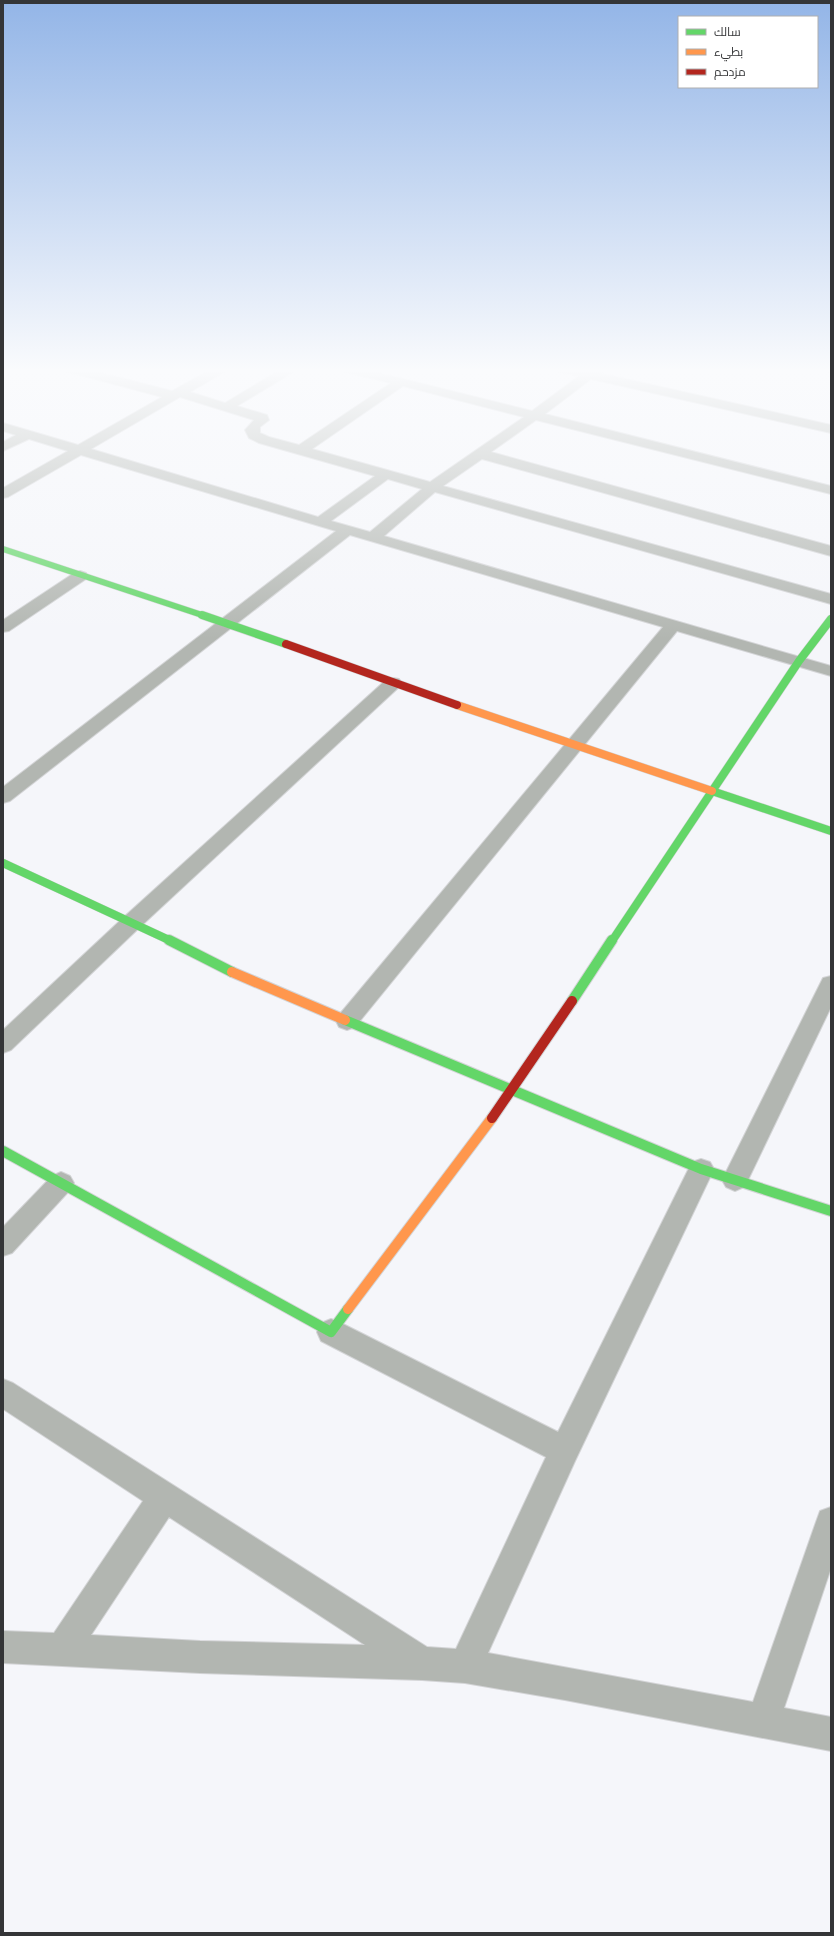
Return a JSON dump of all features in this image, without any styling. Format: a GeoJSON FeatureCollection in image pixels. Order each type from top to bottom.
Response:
{"type":"FeatureCollection","features":[{"type":"Feature","properties":{"kind":"street"},"geometry":{"type":"LineString","coordinates":[[3,494],[65,458]]}},
{"type":"Feature","properties":{"kind":"street"},"geometry":{"type":"LineString","coordinates":[[108,458],[372,538],[831,671]]}},
{"type":"Feature","properties":{"kind":"street"},"geometry":{"type":"LineString","coordinates":[[329,458],[831,599]]}},
{"type":"Feature","properties":{"kind":"street"},"geometry":{"type":"LineString","coordinates":[[372,538],[432,488],[475,458]]}},
{"type":"Feature","properties":{"kind":"street"},"geometry":{"type":"LineString","coordinates":[[497,458],[831,551]]}},
{"type":"Feature","properties":{"kind":"street"},"geometry":{"type":"LineString","coordinates":[[706,458],[831,490]]}},
{"type":"Feature","properties":{"kind":"street"},"geometry":{"type":"LineString","coordinates":[[320,522],[385,475]]}},
{"type":"Feature","properties":{"kind":"street"},"geometry":{"type":"LineString","coordinates":[[3,797],[347,530]]}},
{"type":"Feature","properties":{"kind":"street"},"geometry":{"type":"LineString","coordinates":[[3,549],[80,576],[228,622],[393,683],[831,831]]}},
{"type":"Feature","properties":{"kind":"street"},"geometry":{"type":"LineString","coordinates":[[3,627],[80,576]]}},
{"type":"Feature","properties":{"kind":"street"},"geometry":{"type":"LineString","coordinates":[[331,1332],[512,1091],[798,661],[831,619]]}},
{"type":"Feature","properties":{"kind":"street"},"geometry":{"type":"LineString","coordinates":[[347,1021],[674,625]]}},
{"type":"Feature","properties":{"kind":"street"},"geometry":{"type":"LineString","coordinates":[[3,1044],[132,922],[393,683]]}},
{"type":"Feature","properties":{"kind":"street"},"geometry":{"type":"LineString","coordinates":[[3,863],[132,922],[242,977],[512,1091],[701,1169],[831,1211]]}},
{"type":"Feature","properties":{"kind":"street"},"geometry":{"type":"LineString","coordinates":[[735,1180],[831,984]]}},
{"type":"Feature","properties":{"kind":"street"},"geometry":{"type":"LineString","coordinates":[[3,1151],[331,1332],[564,1450]]}},
{"type":"Feature","properties":{"kind":"street"},"geometry":{"type":"LineString","coordinates":[[465,1666],[564,1450],[701,1169]]}},
{"type":"Feature","properties":{"kind":"street"},"geometry":{"type":"LineString","coordinates":[[3,1245],[61,1183]]}},
{"type":"Feature","properties":{"kind":"street"},"geometry":{"type":"LineString","coordinates":[[3,1393],[422,1663]]}},
{"type":"Feature","properties":{"kind":"street"},"geometry":{"type":"LineString","coordinates":[[62,1650],[164,1497]]}},
{"type":"Feature","properties":{"kind":"street"},"geometry":{"type":"LineString","coordinates":[[763,1721],[831,1522]]}},
{"type":"Feature","properties":{"kind":"street"},"geometry":{"type":"LineString","coordinates":[[3,1647],[200,1658],[422,1663],[465,1666],[565,1683],[831,1734]]}},
{"type":"Feature","properties":{"kind":"traffic: fast"},"geometry":{"type":"LineString","coordinates":[[3,549],[216,619],[286,644]]}},
{"type":"Feature","properties":{"kind":"traffic: fast"},"geometry":{"type":"LineString","coordinates":[[572,1001],[799,661],[831,619]]}},
{"type":"Feature","properties":{"kind":"traffic: fast"},"geometry":{"type":"LineString","coordinates":[[712,791],[831,831]]}},
{"type":"Feature","properties":{"kind":"traffic: fast"},"geometry":{"type":"LineString","coordinates":[[3,863],[132,922],[232,972]]}},
{"type":"Feature","properties":{"kind":"traffic: fast"},"geometry":{"type":"LineString","coordinates":[[345,1020],[701,1169],[831,1211]]}},
{"type":"Feature","properties":{"kind":"traffic: fast"},"geometry":{"type":"LineString","coordinates":[[3,1151],[331,1332],[348,1309]]}},
{"type":"Feature","properties":{"kind":"traffic: slow"},"geometry":{"type":"LineString","coordinates":[[457,705],[712,791]]}},
{"type":"Feature","properties":{"kind":"traffic: slow"},"geometry":{"type":"LineString","coordinates":[[232,972],[345,1020]]}},
{"type":"Feature","properties":{"kind":"traffic: slow"},"geometry":{"type":"LineString","coordinates":[[348,1309],[492,1118]]}},
{"type":"Feature","properties":{"kind":"traffic: jam"},"geometry":{"type":"LineString","coordinates":[[286,644],[457,705]]}},
{"type":"Feature","properties":{"kind":"traffic: jam"},"geometry":{"type":"LineString","coordinates":[[492,1118],[512,1091],[572,1001]]}}]}
